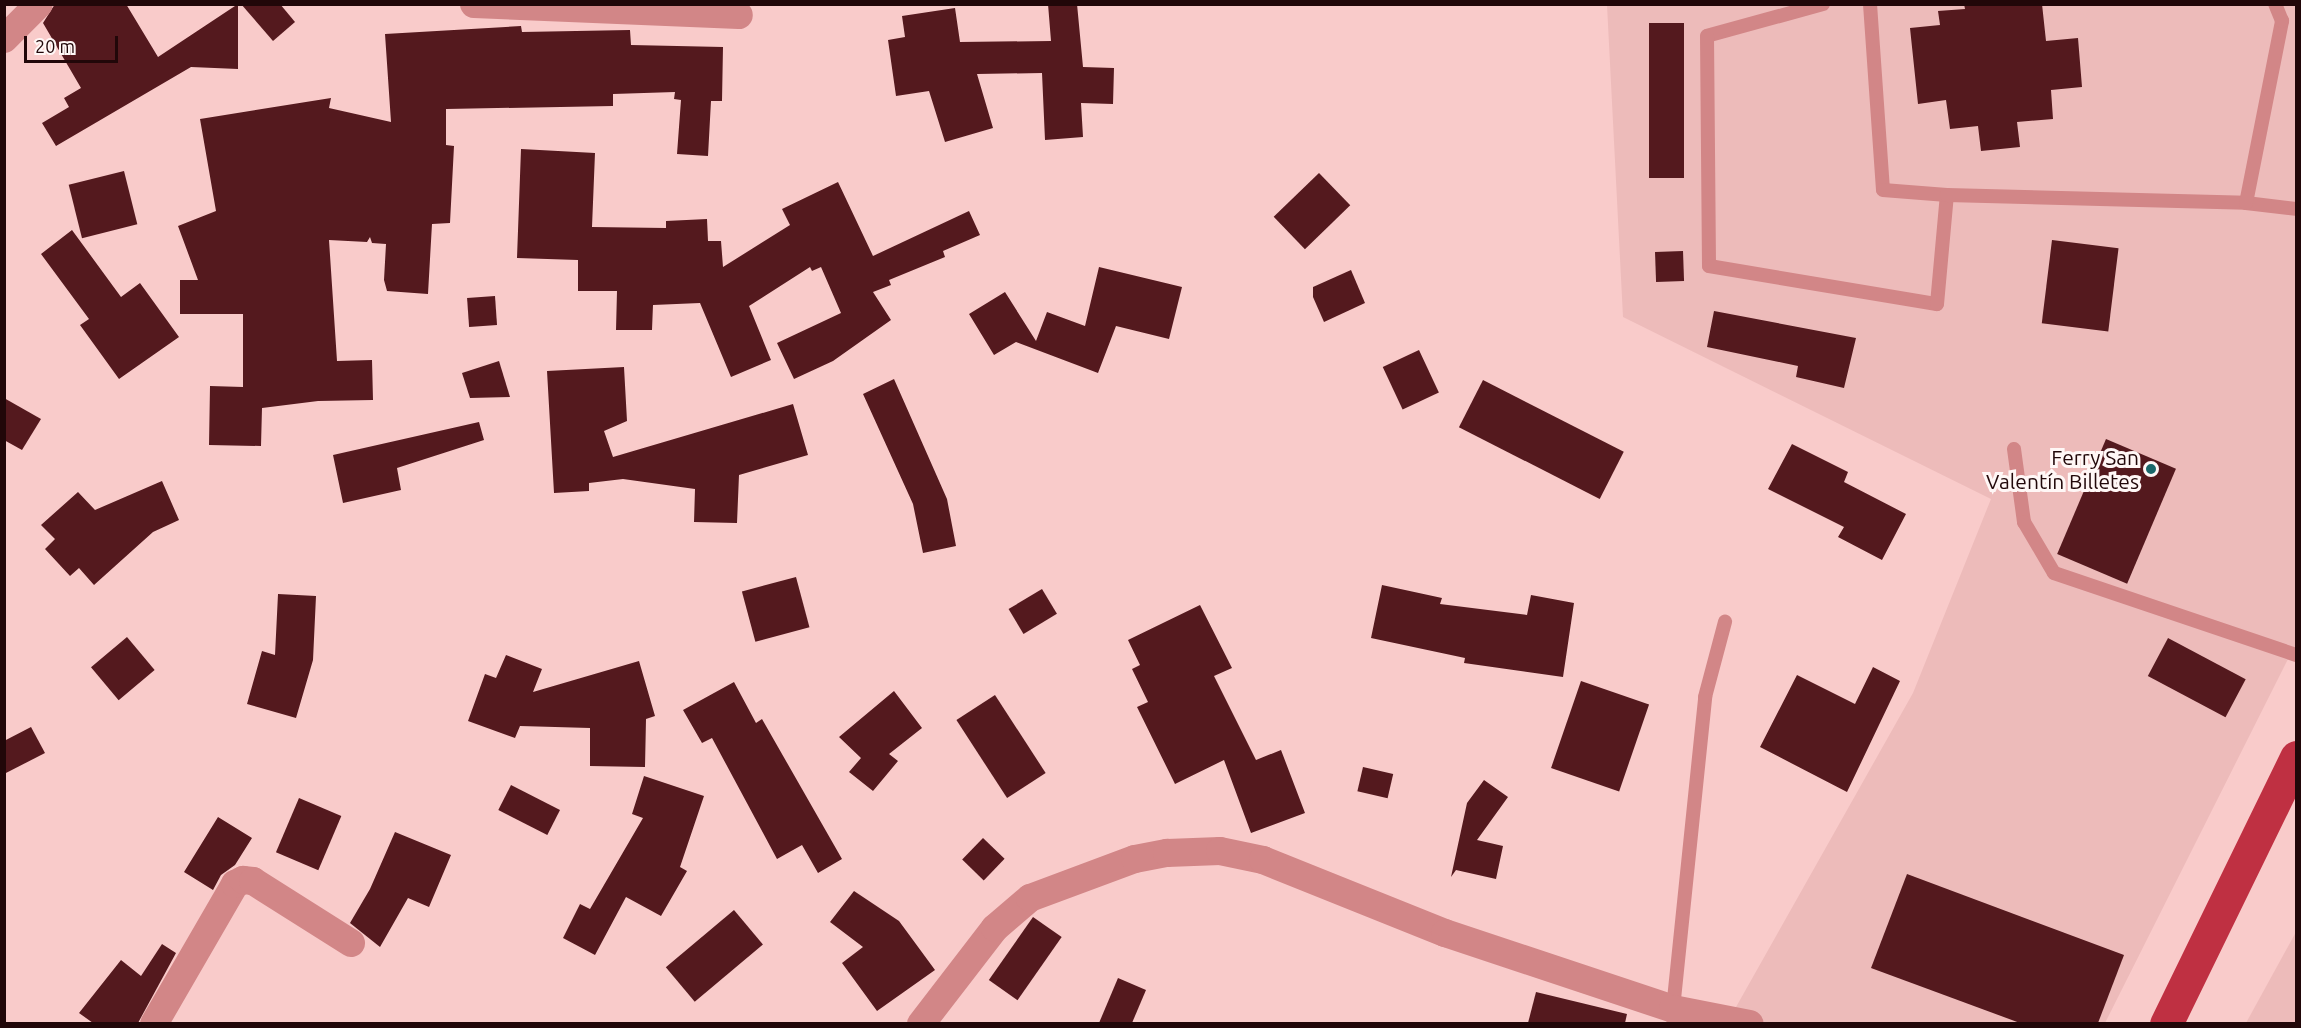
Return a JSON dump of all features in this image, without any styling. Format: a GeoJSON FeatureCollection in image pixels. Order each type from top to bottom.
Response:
{"type":"FeatureCollection","features":[{"type":"Feature","properties":{"kind":"main road"},"geometry":{"type":"LineString","coordinates":[[2166,1023],[2296,757]]}},
{"type":"Feature","properties":{"kind":"street"},"geometry":{"type":"LineString","coordinates":[[4,39],[39,4]]}},
{"type":"Feature","properties":{"kind":"street"},"geometry":{"type":"LineString","coordinates":[[474,4],[739,15]]}},
{"type":"Feature","properties":{"kind":"street"},"geometry":{"type":"LineString","coordinates":[[921,1023],[995,928],[1030,898],[1135,859],[1167,853],[1220,851],[1263,860],[1445,933],[1673,1009],[1750,1023]]}},
{"type":"Feature","properties":{"kind":"street"},"geometry":{"type":"LineString","coordinates":[[154,1023],[235,884],[243,880],[254,881],[351,943]]}},
{"type":"Feature","properties":{"kind":"lane"},"geometry":{"type":"LineString","coordinates":[[1822,4],[1707,36],[1709,266],[1938,304],[1947,195]]}},
{"type":"Feature","properties":{"kind":"lane"},"geometry":{"type":"LineString","coordinates":[[1870,4],[1883,190],[1947,195],[2246,203],[2296,209]]}},
{"type":"Feature","properties":{"kind":"lane"},"geometry":{"type":"LineString","coordinates":[[2246,203],[2282,21],[2275,4]]}},
{"type":"Feature","properties":{"kind":"lane"},"geometry":{"type":"LineString","coordinates":[[2014,449],[2024,522],[2054,573],[2296,655]]}},
{"type":"Feature","properties":{"kind":"lane"},"geometry":{"type":"LineString","coordinates":[[1673,1009],[1705,697],[1725,622]]}},
{"type":"Feature","properties":{"kind":"shaded area"},"geometry":{"type":"Polygon","coordinates":[[[1607,5],[2296,5],[2296,655],[2288,659],[2105,1023],[1727,1023],[1913,693],[1991,499],[1623,317],[1607,5]]]}},
{"type":"Feature","properties":{"kind":"shaded area"},"geometry":{"type":"Polygon","coordinates":[[[2296,932],[2296,1023],[2246,1023],[2296,932]]]}},
{"type":"Feature","properties":{"kind":"building"},"geometry":{"type":"Polygon","coordinates":[[[55,4],[126,4],[158,57],[238,4],[238,69],[191,67],[56,146],[42,123],[69,107],[64,98],[81,88],[43,23],[55,4]]]}},
{"type":"Feature","properties":{"kind":"building"},"geometry":{"type":"Polygon","coordinates":[[[241,4],[280,4],[295,22],[273,41],[241,4]]]}},
{"type":"Feature","properties":{"kind":"building"},"geometry":{"type":"Polygon","coordinates":[[[1048,4],[1077,4],[1083,67],[1114,68],[1113,104],[1081,103],[1083,137],[1045,140],[1042,73],[977,74],[993,128],[945,142],[929,91],[896,96],[888,40],[905,37],[902,16],[955,8],[960,42],[1051,41],[1048,4]]]}},
{"type":"Feature","properties":{"kind":"building"},"geometry":{"type":"Polygon","coordinates":[[[1964,4],[2042,4],[2046,41],[2078,38],[2082,87],[2051,90],[2053,119],[2017,122],[2020,147],[1981,151],[1978,126],[1950,129],[1946,100],[1918,104],[1910,28],[1940,25],[1938,11],[1965,9],[1964,4]]]}},
{"type":"Feature","properties":{"kind":"building"},"geometry":{"type":"Polygon","coordinates":[[[1649,23],[1684,23],[1684,178],[1649,178],[1649,23]]]}},
{"type":"Feature","properties":{"kind":"building"},"geometry":{"type":"Polygon","coordinates":[[[521,26],[522,32],[630,30],[631,45],[723,47],[722,101],[711,101],[708,156],[677,154],[681,100],[674,99],[675,92],[613,94],[613,106],[446,109],[446,145],[454,146],[450,223],[432,224],[428,294],[387,291],[384,280],[386,244],[372,243],[370,237],[367,242],[329,240],[337,361],[372,360],[373,400],[318,401],[262,408],[261,446],[209,445],[210,386],[243,387],[243,314],[180,314],[180,280],[198,280],[178,226],[216,211],[200,119],[331,98],[329,108],[391,122],[385,34],[521,26]]]}},
{"type":"Feature","properties":{"kind":"building"},"geometry":{"type":"Polygon","coordinates":[[[521,149],[595,153],[592,227],[666,228],[666,221],[707,219],[708,241],[721,241],[723,267],[790,225],[782,209],[838,182],[873,256],[969,211],[980,235],[943,251],[945,257],[889,280],[891,285],[873,292],[891,320],[833,361],[794,379],[777,343],[841,313],[821,267],[812,271],[810,267],[749,306],[771,360],[731,377],[700,303],[653,305],[652,330],[616,330],[617,291],[578,291],[578,260],[517,258],[521,149]]]}},
{"type":"Feature","properties":{"kind":"building"},"geometry":{"type":"Polygon","coordinates":[[[124,171],[137,224],[82,238],[69,185],[124,171]]]}},
{"type":"Feature","properties":{"kind":"building"},"geometry":{"type":"Polygon","coordinates":[[[1319,173],[1350,205],[1305,249],[1274,217],[1319,173]]]}},
{"type":"Feature","properties":{"kind":"building"},"geometry":{"type":"Polygon","coordinates":[[[72,230],[121,297],[140,283],[179,337],[119,379],[80,325],[89,319],[41,254],[72,230]]]}},
{"type":"Feature","properties":{"kind":"building"},"geometry":{"type":"Polygon","coordinates":[[[2052,240],[2119,248],[2108,332],[2042,323],[2052,240]]]}},
{"type":"Feature","properties":{"kind":"building"},"geometry":{"type":"Polygon","coordinates":[[[1683,251],[1684,281],[1656,282],[1655,252],[1683,251]]]}},
{"type":"Feature","properties":{"kind":"building"},"geometry":{"type":"Polygon","coordinates":[[[1099,267],[1182,287],[1169,339],[1116,326],[1098,373],[1016,342],[994,355],[969,314],[1005,292],[1036,341],[1047,312],[1085,326],[1099,267]]]}},
{"type":"Feature","properties":{"kind":"building"},"geometry":{"type":"Polygon","coordinates":[[[1351,270],[1365,303],[1324,322],[1313,297],[1313,287],[1351,270]]]}},
{"type":"Feature","properties":{"kind":"building"},"geometry":{"type":"Polygon","coordinates":[[[495,296],[497,325],[469,327],[467,298],[495,296]]]}},
{"type":"Feature","properties":{"kind":"building"},"geometry":{"type":"Polygon","coordinates":[[[1714,311],[1856,338],[1844,388],[1796,377],[1798,366],[1707,347],[1714,311]]]}},
{"type":"Feature","properties":{"kind":"building"},"geometry":{"type":"Polygon","coordinates":[[[1419,350],[1439,393],[1403,410],[1383,367],[1419,350]]]}},
{"type":"Feature","properties":{"kind":"building"},"geometry":{"type":"Polygon","coordinates":[[[499,361],[510,397],[470,398],[462,373],[499,361]]]}},
{"type":"Feature","properties":{"kind":"building"},"geometry":{"type":"Polygon","coordinates":[[[624,367],[627,421],[604,431],[613,457],[793,404],[808,455],[739,475],[737,523],[694,522],[695,489],[623,479],[589,483],[589,491],[554,493],[547,371],[624,367]]]}},
{"type":"Feature","properties":{"kind":"building"},"geometry":{"type":"Polygon","coordinates":[[[894,379],[947,499],[956,546],[923,553],[913,504],[863,394],[894,379]]]}},
{"type":"Feature","properties":{"kind":"building"},"geometry":{"type":"Polygon","coordinates":[[[1483,380],[1624,452],[1600,499],[1459,427],[1483,380]]]}},
{"type":"Feature","properties":{"kind":"building"},"geometry":{"type":"Polygon","coordinates":[[[4,398],[41,419],[22,450],[4,440],[4,398]]]}},
{"type":"Feature","properties":{"kind":"building"},"geometry":{"type":"Polygon","coordinates":[[[479,422],[484,440],[397,468],[401,490],[343,503],[333,455],[479,422]]]}},
{"type":"Feature","properties":{"kind":"building"},"geometry":{"type":"Polygon","coordinates":[[[2106,439],[2176,469],[2127,584],[2057,554],[2106,439]]]}},
{"type":"Feature","properties":{"kind":"building"},"geometry":{"type":"Polygon","coordinates":[[[1792,444],[1848,472],[1844,482],[1906,514],[1882,560],[1838,537],[1844,527],[1768,489],[1792,444]]]}},
{"type":"Feature","properties":{"kind":"building"},"geometry":{"type":"Polygon","coordinates":[[[162,481],[179,520],[153,532],[94,585],[79,568],[70,576],[45,549],[55,539],[41,525],[78,492],[95,510],[162,481]]]}},
{"type":"Feature","properties":{"kind":"building"},"geometry":{"type":"Polygon","coordinates":[[[796,577],[809,627],[755,642],[742,591],[796,577]]]}},
{"type":"Feature","properties":{"kind":"building"},"geometry":{"type":"Polygon","coordinates":[[[1382,585],[1442,598],[1440,604],[1527,615],[1531,595],[1574,603],[1563,677],[1464,663],[1465,658],[1371,638],[1382,585]]]}},
{"type":"Feature","properties":{"kind":"building"},"geometry":{"type":"Polygon","coordinates":[[[1042,589],[1057,614],[1024,634],[1009,609],[1042,589]]]}},
{"type":"Feature","properties":{"kind":"building"},"geometry":{"type":"Polygon","coordinates":[[[278,594],[316,596],[313,660],[296,718],[247,704],[262,651],[275,655],[278,594]]]}},
{"type":"Feature","properties":{"kind":"building"},"geometry":{"type":"Polygon","coordinates":[[[1200,605],[1232,668],[1214,676],[1256,760],[1281,750],[1305,813],[1251,833],[1224,760],[1175,784],[1137,707],[1148,702],[1132,669],[1140,665],[1128,640],[1200,605]]]}},
{"type":"Feature","properties":{"kind":"building"},"geometry":{"type":"Polygon","coordinates":[[[127,637],[155,670],[119,700],[91,667],[127,637]]]}},
{"type":"Feature","properties":{"kind":"building"},"geometry":{"type":"Polygon","coordinates":[[[2168,638],[2246,679],[2226,717],[2148,676],[2168,638]]]}},
{"type":"Feature","properties":{"kind":"building"},"geometry":{"type":"Polygon","coordinates":[[[506,655],[542,669],[533,692],[639,661],[655,716],[646,719],[645,767],[590,766],[590,728],[520,726],[515,738],[468,721],[485,674],[496,678],[506,655]]]}},
{"type":"Feature","properties":{"kind":"building"},"geometry":{"type":"Polygon","coordinates":[[[1873,667],[1900,681],[1847,792],[1760,747],[1797,675],[1855,704],[1873,667]]]}},
{"type":"Feature","properties":{"kind":"building"},"geometry":{"type":"Polygon","coordinates":[[[1581,681],[1649,704],[1619,791],[1551,768],[1581,681]]]}},
{"type":"Feature","properties":{"kind":"building"},"geometry":{"type":"Polygon","coordinates":[[[734,682],[756,723],[762,719],[842,859],[818,873],[802,845],[777,859],[712,738],[702,743],[683,710],[734,682]]]}},
{"type":"Feature","properties":{"kind":"building"},"geometry":{"type":"Polygon","coordinates":[[[894,691],[922,728],[889,754],[898,761],[873,791],[849,772],[861,758],[839,737],[894,691]]]}},
{"type":"Feature","properties":{"kind":"building"},"geometry":{"type":"Polygon","coordinates":[[[995,695],[1046,773],[1007,798],[956,720],[995,695]]]}},
{"type":"Feature","properties":{"kind":"building"},"geometry":{"type":"Polygon","coordinates":[[[31,727],[45,753],[4,774],[4,741],[31,727]]]}},
{"type":"Feature","properties":{"kind":"building"},"geometry":{"type":"Polygon","coordinates":[[[1363,767],[1393,774],[1388,798],[1357,791],[1363,767]]]}},
{"type":"Feature","properties":{"kind":"building"},"geometry":{"type":"Polygon","coordinates":[[[644,776],[704,796],[680,867],[687,871],[661,916],[626,897],[595,955],[563,938],[580,904],[590,909],[643,818],[632,814],[644,776]]]}},
{"type":"Feature","properties":{"kind":"building"},"geometry":{"type":"Polygon","coordinates":[[[1484,780],[1508,797],[1477,840],[1503,846],[1496,879],[1456,870],[1451,877],[1467,803],[1484,780]]]}},
{"type":"Feature","properties":{"kind":"building"},"geometry":{"type":"Polygon","coordinates":[[[511,785],[560,810],[547,835],[498,810],[511,785]]]}},
{"type":"Feature","properties":{"kind":"building"},"geometry":{"type":"Polygon","coordinates":[[[299,798],[341,816],[318,870],[276,852],[299,798]]]}},
{"type":"Feature","properties":{"kind":"building"},"geometry":{"type":"Polygon","coordinates":[[[218,817],[252,838],[235,865],[221,875],[213,890],[184,872],[218,817]]]}},
{"type":"Feature","properties":{"kind":"building"},"geometry":{"type":"Polygon","coordinates":[[[395,832],[451,855],[429,907],[408,898],[380,947],[350,923],[370,889],[395,832]]]}},
{"type":"Feature","properties":{"kind":"building"},"geometry":{"type":"Polygon","coordinates":[[[983,838],[1005,859],[984,880],[962,860],[983,838]]]}},
{"type":"Feature","properties":{"kind":"building"},"geometry":{"type":"Polygon","coordinates":[[[1907,874],[2124,955],[2098,1023],[2020,1023],[1871,968],[1907,874]]]}},
{"type":"Feature","properties":{"kind":"building"},"geometry":{"type":"Polygon","coordinates":[[[854,891],[899,921],[935,970],[877,1011],[842,963],[863,947],[830,922],[854,891]]]}},
{"type":"Feature","properties":{"kind":"building"},"geometry":{"type":"Polygon","coordinates":[[[734,910],[763,944],[695,1002],[666,967],[734,910]]]}},
{"type":"Feature","properties":{"kind":"building"},"geometry":{"type":"Polygon","coordinates":[[[1033,917],[1062,937],[1018,1000],[989,980],[1033,917]]]}},
{"type":"Feature","properties":{"kind":"building"},"geometry":{"type":"Polygon","coordinates":[[[162,944],[176,953],[138,1023],[93,1023],[79,1013],[121,960],[141,976],[162,944]]]}},
{"type":"Feature","properties":{"kind":"building"},"geometry":{"type":"Polygon","coordinates":[[[1118,978],[1146,990],[1132,1023],[1099,1023],[1118,978]]]}},
{"type":"Feature","properties":{"kind":"building"},"geometry":{"type":"Polygon","coordinates":[[[1536,992],[1627,1014],[1625,1023],[1528,1023],[1536,992]]]}},
{"type":"Feature","properties":{"kind":"place","name":"Ferry San Valentín Billetes"},"geometry":{"type":"Point","coordinates":[2151,469]}}]}
